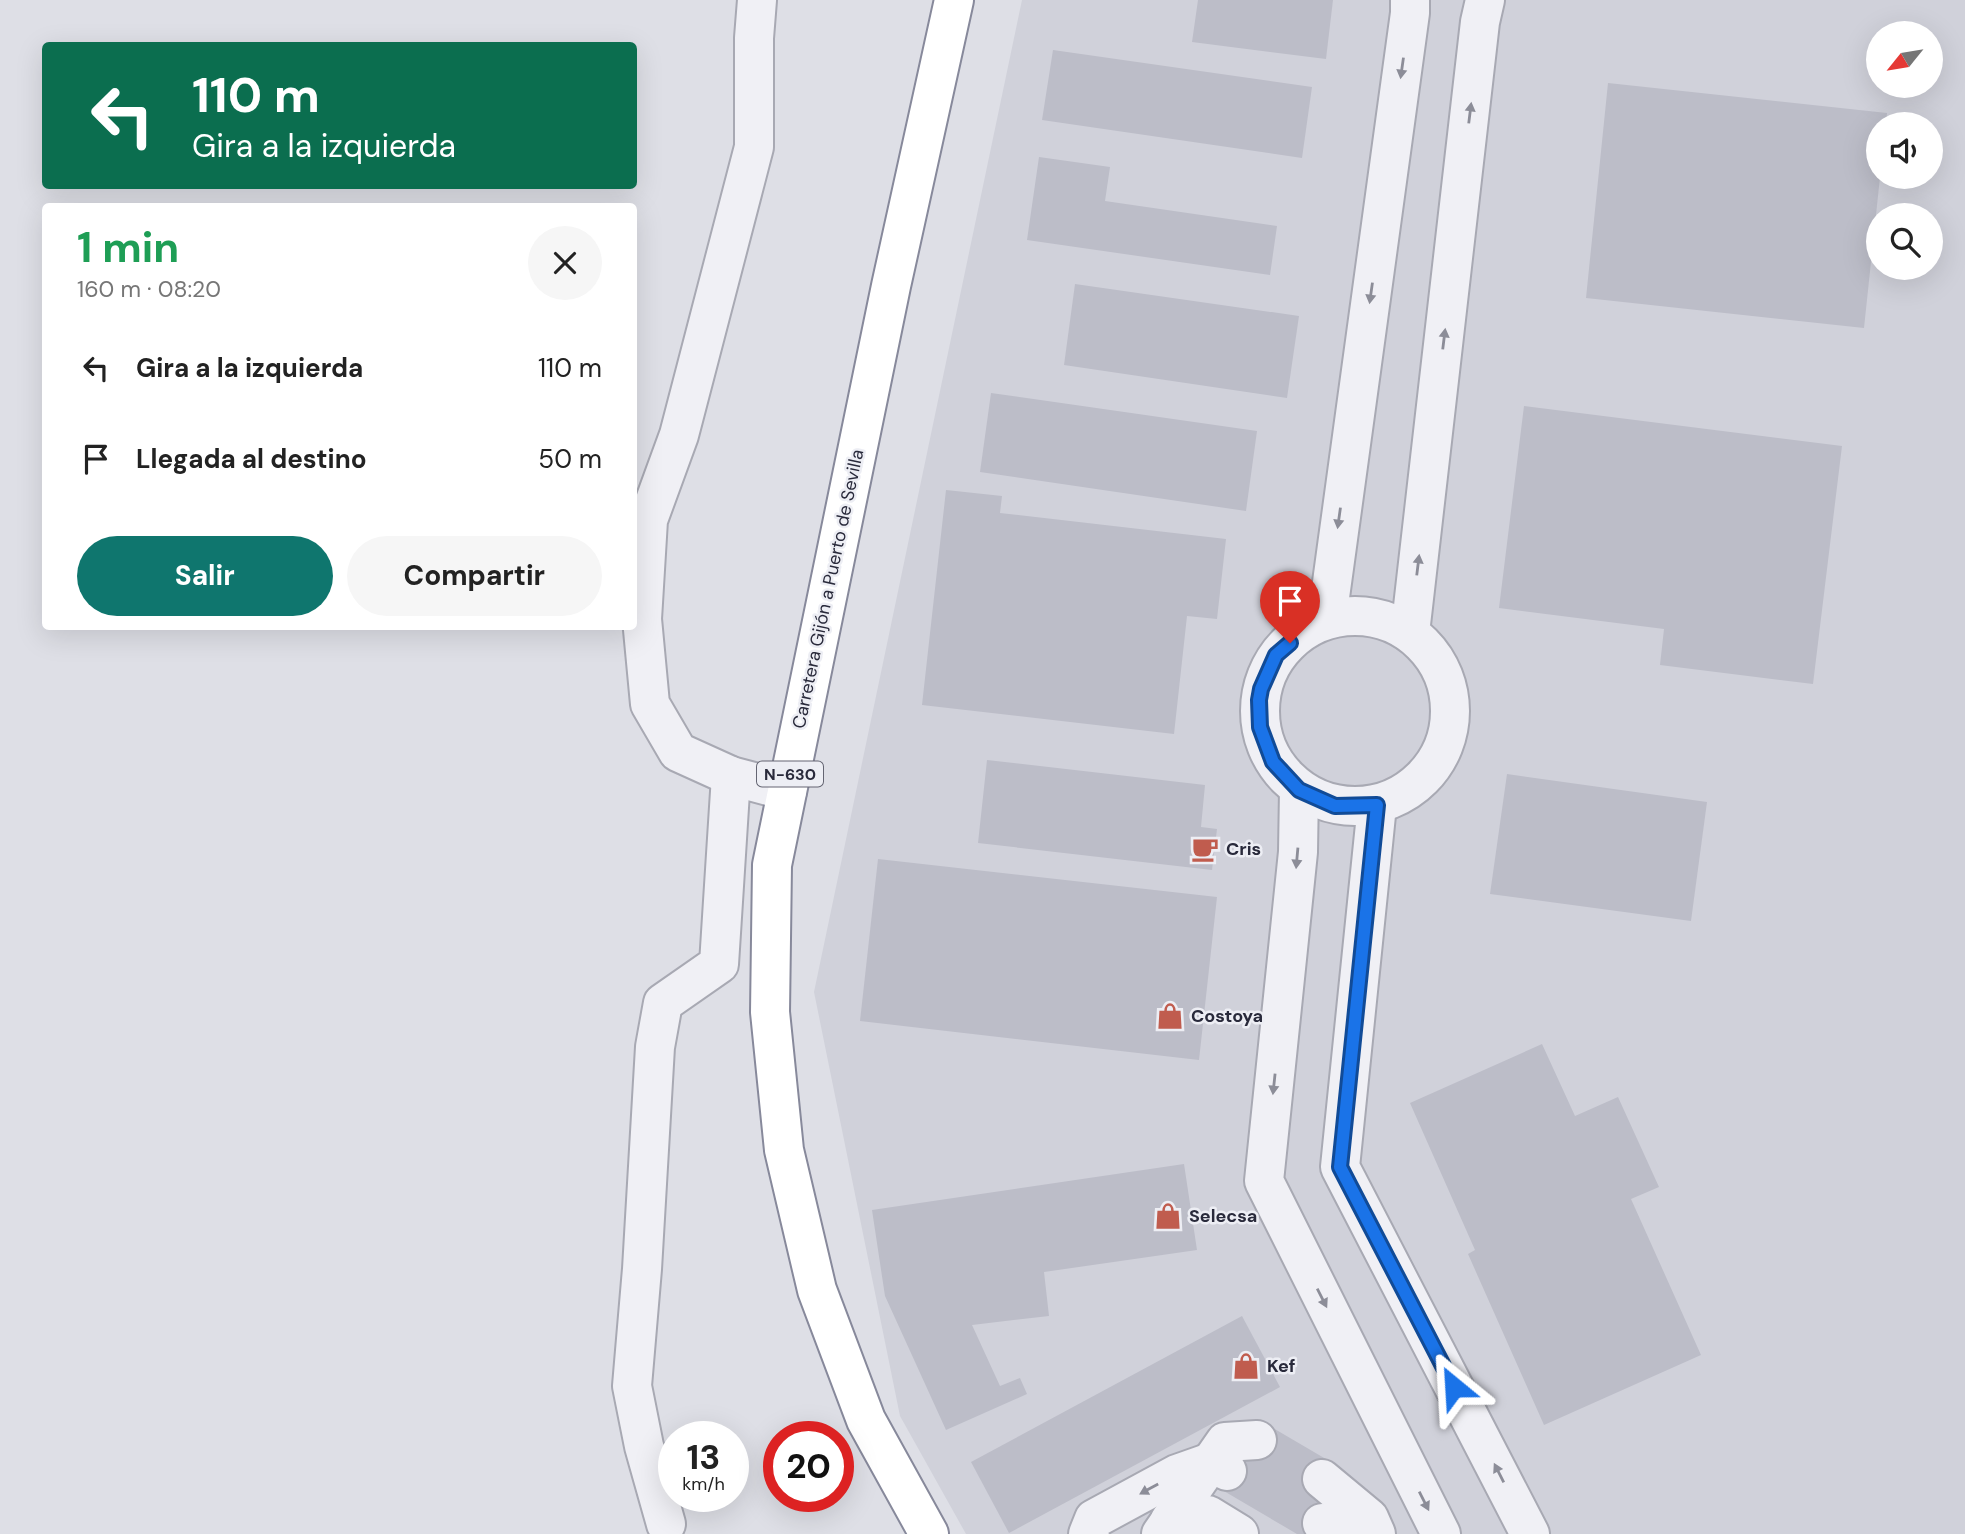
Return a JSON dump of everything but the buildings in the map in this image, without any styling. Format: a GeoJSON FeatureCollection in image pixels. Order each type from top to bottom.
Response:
{"type":"FeatureCollection","features":[{"type":"Feature","properties":{"kind":"highway","name":"Carretera Gijón a Puerto de Sevilla"},"geometry":{"type":"LineString","coordinates":[[929,1534],[866,1420],[817,1290],[784,1150],[770,1012],[772,865],[891,286],[954,0]]}},
{"type":"Feature","properties":{"kind":"street"},"geometry":{"type":"LineString","coordinates":[[757,0],[754,38],[754,147],[679,435],[648,520],[642,619],[650,705],[678,752],[731,776],[787,791]]}},
{"type":"Feature","properties":{"kind":"street"},"geometry":{"type":"LineString","coordinates":[[1327,619],[1410,0]]}},
{"type":"Feature","properties":{"kind":"street"},"geometry":{"type":"LineString","coordinates":[[1410,633],[1480,22],[1485,0]]}},
{"type":"Feature","properties":{"kind":"street"},"geometry":{"type":"LineString","coordinates":[[1346,614],[1376,617],[1410,633],[1436,660],[1449,694],[1449,733],[1434,767],[1406,793],[1377,805],[1335,806],[1299,790],[1273,762],[1260,727],[1261,689],[1276,655],[1303,630],[1346,614]]}},
{"type":"Feature","properties":{"kind":"street"},"geometry":{"type":"LineString","coordinates":[[666,1524],[644,1447],[632,1386],[642,1269],[654,1047],[663,1003],[719,964],[731,776]]}},
{"type":"Feature","properties":{"kind":"street"},"geometry":{"type":"LineString","coordinates":[[1299,790],[1298,852],[1264,1181],[1441,1534]]}},
{"type":"Feature","properties":{"kind":"street"},"geometry":{"type":"LineString","coordinates":[[1377,805],[1340,1167],[1530,1534]]}},
{"type":"Feature","properties":{"kind":"street"},"geometry":{"type":"LineString","coordinates":[[1165,1527],[1219,1466],[1225,1442],[1257,1440]]}},
{"type":"Feature","properties":{"kind":"street"},"geometry":{"type":"LineString","coordinates":[[1088,1534],[1094,1519],[1177,1474],[1219,1466]]}},
{"type":"Feature","properties":{"kind":"street"},"geometry":{"type":"LineString","coordinates":[[1322,1479],[1369,1518],[1375,1534]]}},
{"type":"Feature","properties":{"kind":"street"},"geometry":{"type":"LineString","coordinates":[[1165,1527],[1208,1515],[1239,1534]]}},
{"type":"Feature","properties":{"kind":"street"},"geometry":{"type":"LineString","coordinates":[[1322,1523],[1375,1534]]}},
{"type":"Feature","properties":{"kind":"shaded area"},"geometry":{"type":"Polygon","coordinates":[[[1022,0],[1965,0],[1965,1534],[966,1534],[900,1416],[814,992],[1022,0]]]}},
{"type":"Feature","properties":{"kind":"place","name":"Cris"},"geometry":{"type":"Point","coordinates":[1205,849]}},
{"type":"Feature","properties":{"kind":"place","name":"Costoya"},"geometry":{"type":"Point","coordinates":[1170,1016]}},
{"type":"Feature","properties":{"kind":"place","name":"Selecsa"},"geometry":{"type":"Point","coordinates":[1168,1216]}},
{"type":"Feature","properties":{"kind":"place","name":"Kef"},"geometry":{"type":"Point","coordinates":[1246,1366]}},
{"type":"Feature","properties":{"kind":"route"},"geometry":{"type":"LineString","coordinates":[[1290,643],[1276,655],[1259,700],[1260,727],[1273,762],[1299,790],[1335,806],[1377,805],[1340,1167],[1454,1387]]}}]}
